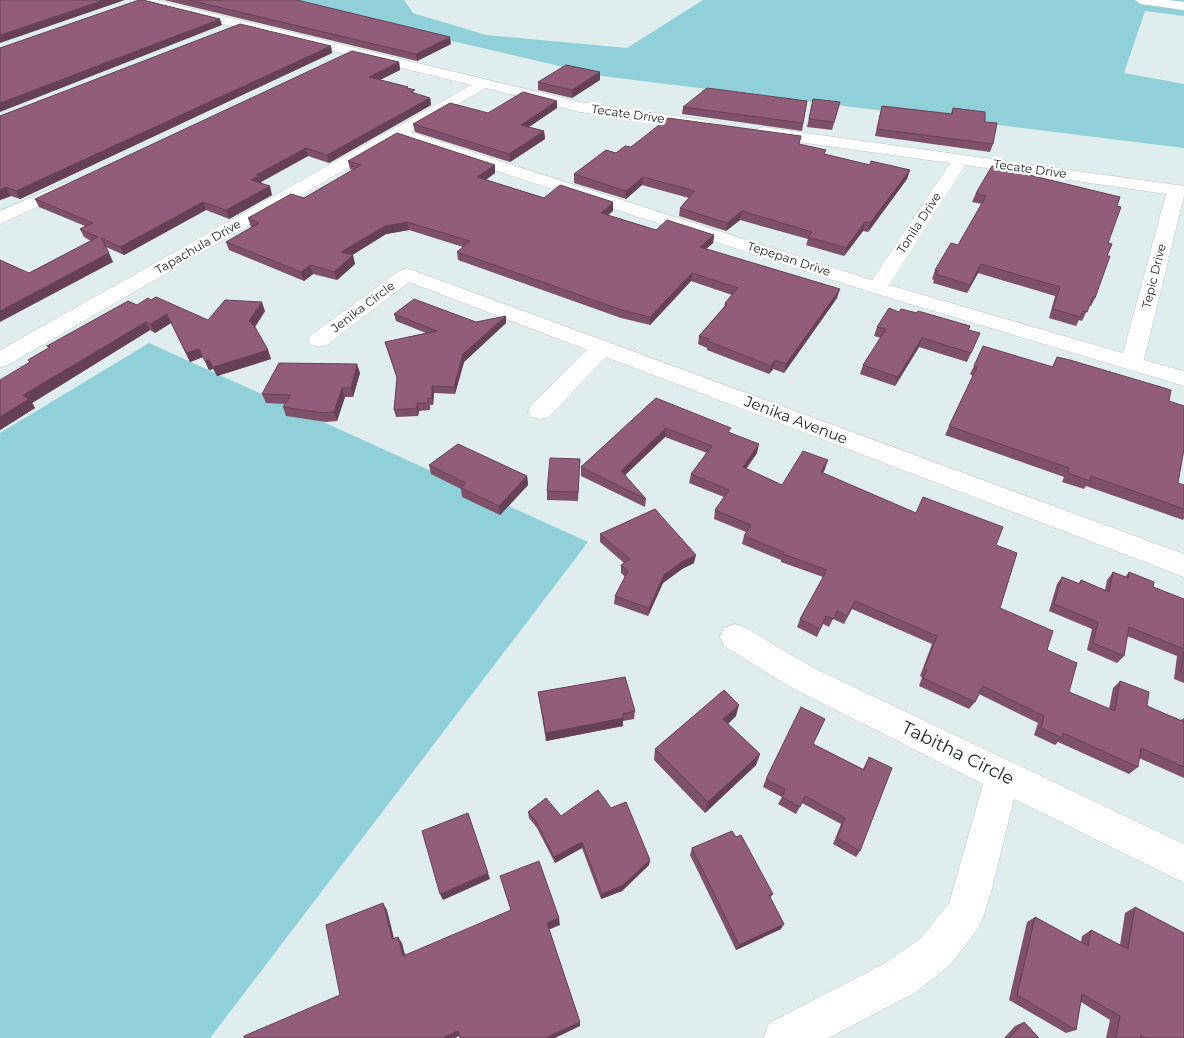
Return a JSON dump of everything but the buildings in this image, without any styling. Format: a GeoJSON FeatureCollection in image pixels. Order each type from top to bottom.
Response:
{"type":"FeatureCollection","features":[{"type":"Feature","properties":{"kind":"street"},"geometry":{"type":"LineString","coordinates":[[126,7],[142,0]]}},
{"type":"Feature","properties":{"kind":"street","name":"Tecate Drive"},"geometry":{"type":"LineString","coordinates":[[142,0],[580,107],[717,126]]}},
{"type":"Feature","properties":{"kind":"street"},"geometry":{"type":"LineString","coordinates":[[1142,0],[1184,6]]}},
{"type":"Feature","properties":{"kind":"street"},"geometry":{"type":"LineString","coordinates":[[223,32],[242,24]]}},
{"type":"Feature","properties":{"kind":"street"},"geometry":{"type":"LineString","coordinates":[[325,64],[352,52]]}},
{"type":"Feature","properties":{"kind":"street","name":"Tapachula Drive"},"geometry":{"type":"LineString","coordinates":[[0,360],[483,84]]}},
{"type":"Feature","properties":{"kind":"street","name":"Tecate Drive"},"geometry":{"type":"LineString","coordinates":[[746,130],[1180,190]]}},
{"type":"Feature","properties":{"kind":"street","name":"Tepepan Drive"},"geometry":{"type":"LineString","coordinates":[[396,133],[877,288],[1184,379]]}},
{"type":"Feature","properties":{"kind":"street","name":"Tonila Drive"},"geometry":{"type":"LineString","coordinates":[[877,288],[960,159]]}},
{"type":"Feature","properties":{"kind":"street"},"geometry":{"type":"LineString","coordinates":[[0,218],[81,180]]}},
{"type":"Feature","properties":{"kind":"street","name":"Tepic Drive"},"geometry":{"type":"LineString","coordinates":[[1132,363],[1180,190]]}},
{"type":"Feature","properties":{"kind":"street","name":"Jenika Circle"},"geometry":{"type":"LineString","coordinates":[[318,340],[407,274]]}},
{"type":"Feature","properties":{"kind":"street","name":"Jenika Avenue"},"geometry":{"type":"LineString","coordinates":[[407,274],[603,346],[1184,566]]}},
{"type":"Feature","properties":{"kind":"street"},"geometry":{"type":"LineString","coordinates":[[540,411],[603,346]]}},
{"type":"Feature","properties":{"kind":"street","name":"Tabitha Circle"},"geometry":{"type":"LineString","coordinates":[[735,637],[804,678],[1184,864]]}},
{"type":"Feature","properties":{"kind":"street"},"geometry":{"type":"LineString","coordinates":[[784,1038],[900,978],[935,952],[964,915],[973,889],[1003,775]]}},
{"type":"Feature","properties":{"kind":"shaded area"},"geometry":{"type":"Polygon","coordinates":[[[277,0],[404,0],[413,13],[486,35],[627,48],[703,0],[1184,0],[1184,16],[1145,11],[1124,73],[1184,84],[1184,148],[602,76],[277,0]]]}},
{"type":"Feature","properties":{"kind":"shaded area"},"geometry":{"type":"Polygon","coordinates":[[[149,343],[588,542],[210,1038],[0,1038],[0,433],[149,343]]]}}]}
